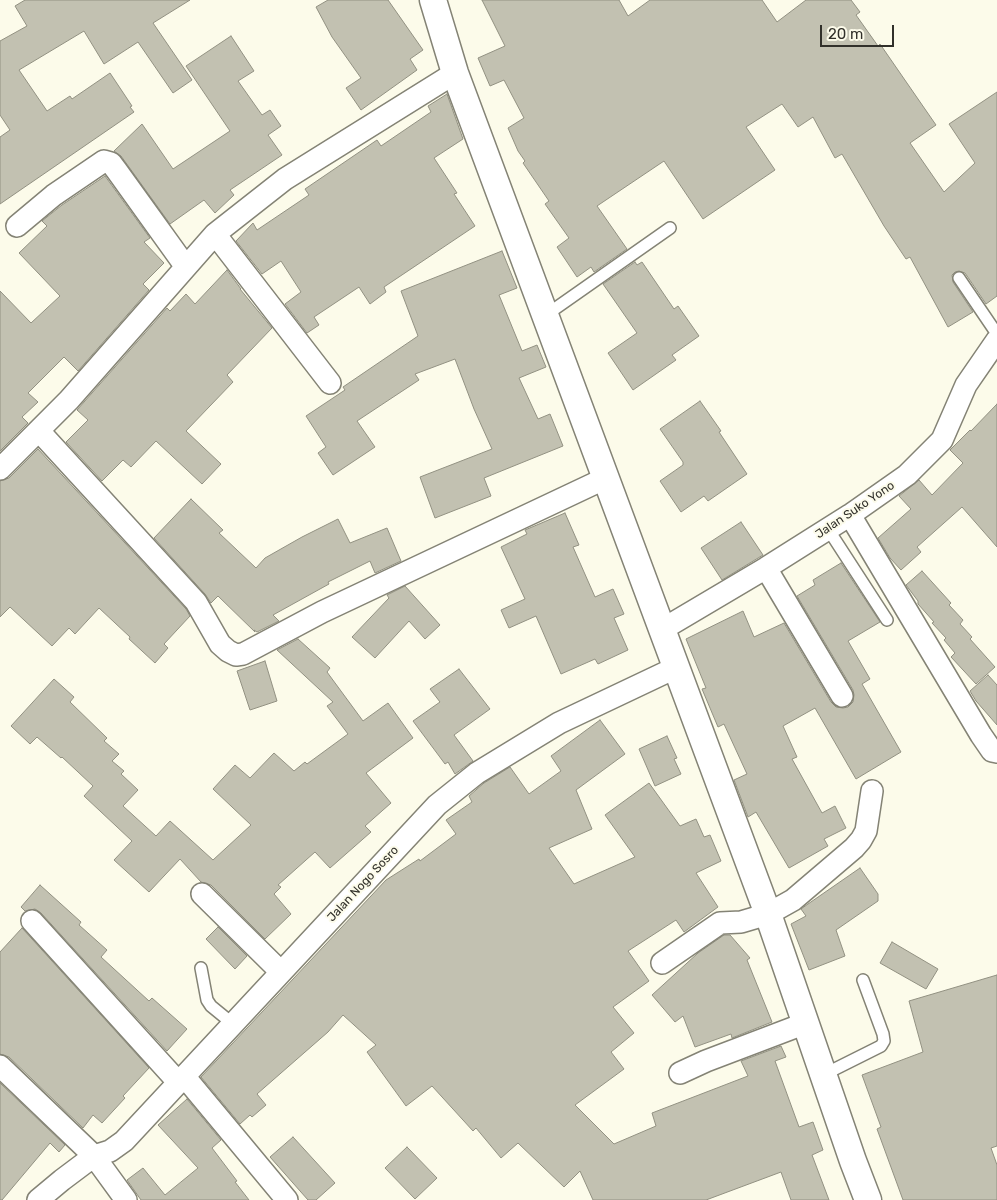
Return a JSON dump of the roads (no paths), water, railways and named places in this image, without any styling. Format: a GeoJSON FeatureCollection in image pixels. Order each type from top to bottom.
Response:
{"type":"FeatureCollection","features":[{"type":"Feature","properties":{"kind":"street"},"geometry":{"type":"LineString","coordinates":[[433,0],[455,73],[768,914],[853,1162],[868,1200]]}},
{"type":"Feature","properties":{"kind":"street"},"geometry":{"type":"LineString","coordinates":[[0,469],[69,400],[215,234],[285,179],[455,73]]}},
{"type":"Feature","properties":{"kind":"street"},"geometry":{"type":"LineString","coordinates":[[17,226],[54,195],[104,161],[111,163],[118,171],[186,267]]}},
{"type":"Feature","properties":{"kind":"street"},"geometry":{"type":"LineString","coordinates":[[215,234],[330,383]]}},
{"type":"Feature","properties":{"kind":"street","name":"Jalan Suko Yono"},"geometry":{"type":"LineString","coordinates":[[663,630],[828,529],[907,475],[942,440],[966,385],[997,340]]}},
{"type":"Feature","properties":{"kind":"street"},"geometry":{"type":"LineString","coordinates":[[39,431],[196,602],[220,644],[236,655],[243,654],[322,612],[606,478]]}},
{"type":"Feature","properties":{"kind":"street"},"geometry":{"type":"LineString","coordinates":[[850,514],[981,735],[992,750],[997,752]]}},
{"type":"Feature","properties":{"kind":"street"},"geometry":{"type":"LineString","coordinates":[[766,568],[842,696]]}},
{"type":"Feature","properties":{"kind":"street","name":"Jalan Nogo Sosro"},"geometry":{"type":"LineString","coordinates":[[38,1200],[94,1156],[110,1151],[124,1141],[437,805],[477,773],[559,723],[676,668]]}},
{"type":"Feature","properties":{"kind":"street"},"geometry":{"type":"LineString","coordinates":[[662,963],[720,923],[741,922],[768,914],[793,900],[861,840],[866,831],[872,791]]}},
{"type":"Feature","properties":{"kind":"street"},"geometry":{"type":"LineString","coordinates":[[202,894],[281,972]]}},
{"type":"Feature","properties":{"kind":"street"},"geometry":{"type":"LineString","coordinates":[[32,922],[181,1079],[287,1200]]}},
{"type":"Feature","properties":{"kind":"street"},"geometry":{"type":"LineString","coordinates":[[680,1073],[706,1060],[806,1023]]}},
{"type":"Feature","properties":{"kind":"street"},"geometry":{"type":"LineString","coordinates":[[0,1066],[94,1156],[126,1200]]}},
{"type":"Feature","properties":{"kind":"lane"},"geometry":{"type":"LineString","coordinates":[[546,314],[670,228]]}},
{"type":"Feature","properties":{"kind":"lane"},"geometry":{"type":"LineString","coordinates":[[960,278],[997,334]]}},
{"type":"Feature","properties":{"kind":"lane"},"geometry":{"type":"LineString","coordinates":[[828,529],[887,620]]}},
{"type":"Feature","properties":{"kind":"lane"},"geometry":{"type":"LineString","coordinates":[[201,968],[207,1000],[211,1006],[233,1024]]}},
{"type":"Feature","properties":{"kind":"lane"},"geometry":{"type":"LineString","coordinates":[[823,1075],[881,1046],[884,1041],[863,980]]}}]}
